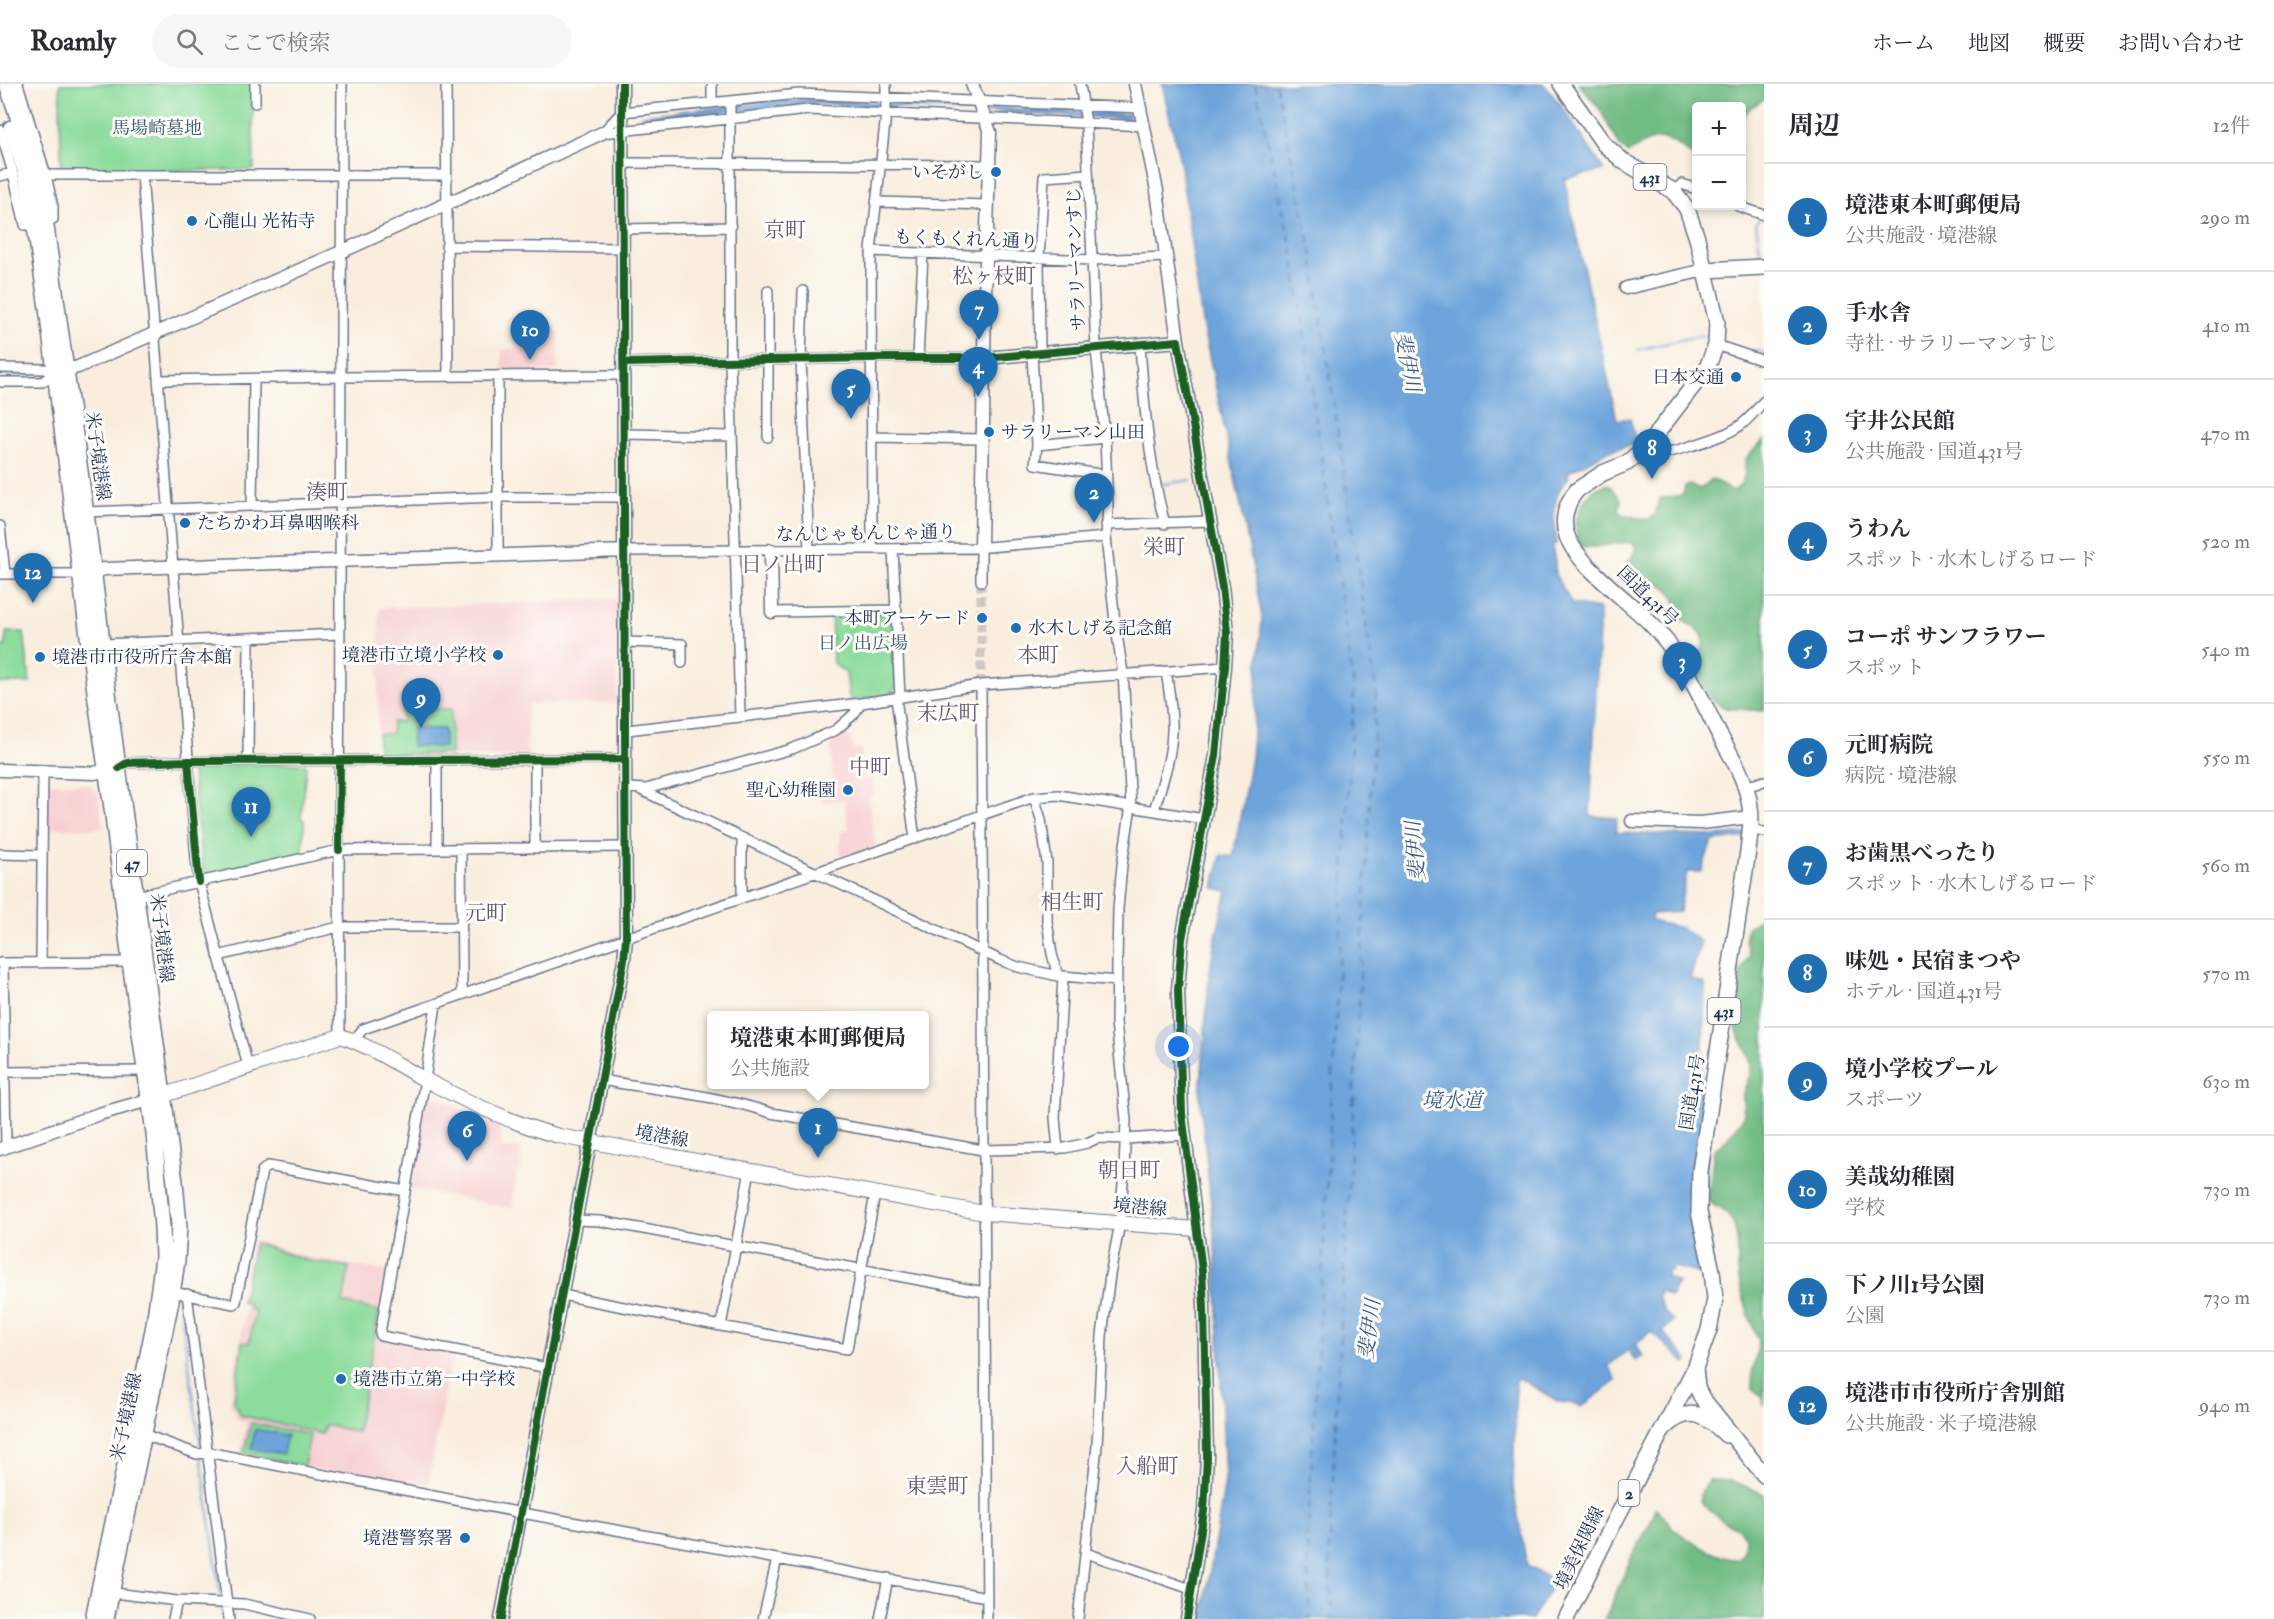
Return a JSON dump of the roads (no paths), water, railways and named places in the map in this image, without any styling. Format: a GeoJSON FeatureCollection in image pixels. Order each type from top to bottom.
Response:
{"type":"FeatureCollection","features":[{"type":"Feature","properties":{"kind":"main road","name":"米子境港線"},"geometry":{"type":"LineString","coordinates":[[7,84],[25,170],[40,223],[112,770],[137,896],[156,1098],[178,1226],[177,1261],[180,1293],[138,1432]]}},
{"type":"Feature","properties":{"kind":"main road","name":"国道431号"},"geometry":{"type":"LineString","coordinates":[[1561,84],[1604,144],[1618,158],[1673,191],[1687,209],[1717,322],[1716,345],[1707,368],[1665,425],[1636,456],[1577,490],[1570,498],[1564,521],[1566,536],[1572,547],[1669,643],[1683,665],[1746,787],[1755,826],[1700,1171],[1699,1212],[1712,1271],[1715,1299],[1709,1330],[1695,1368]]}},
{"type":"Feature","properties":{"kind":"main road","name":"米子境港線"},"geometry":{"type":"LineString","coordinates":[[0,94],[11,110]]}},
{"type":"Feature","properties":{"kind":"main road"},"geometry":{"type":"LineString","coordinates":[[1705,270],[1764,267]]}},
{"type":"Feature","properties":{"kind":"main road","name":"米子境港線"},"geometry":{"type":"LineString","coordinates":[[61,372],[86,512],[87,573],[103,644],[130,962],[145,1071],[156,1098],[154,1133],[163,1258],[138,1432],[105,1592],[93,1619]]}},
{"type":"Feature","properties":{"kind":"main road"},"geometry":{"type":"LineString","coordinates":[[156,1098],[340,1036]]}},
{"type":"Feature","properties":{"kind":"main road","name":"境港線"},"geometry":{"type":"LineString","coordinates":[[340,1036],[354,1040],[425,1080],[534,1130],[984,1213],[1011,1217],[1196,1229]]}},
{"type":"Feature","properties":{"kind":"main road"},"geometry":{"type":"LineString","coordinates":[[1695,1368],[1697,1388],[1702,1398],[1764,1475]]}},
{"type":"Feature","properties":{"kind":"main road","name":"境美保関線"},"geometry":{"type":"LineString","coordinates":[[1566,1619],[1695,1368]]}},
{"type":"Feature","properties":{"kind":"main road"},"geometry":{"type":"LineString","coordinates":[[1677,1401],[1693,1396],[1702,1398]]}},
{"type":"Feature","properties":{"kind":"main road"},"geometry":{"type":"LineString","coordinates":[[1662,1430],[1669,1423],[1684,1415],[1703,1416],[1754,1462]]}},
{"type":"Feature","properties":{"kind":"main road","name":"米子境港線"},"geometry":{"type":"LineString","coordinates":[[105,1592],[106,1619]]}},
{"type":"Feature","properties":{"kind":"street"},"geometry":{"type":"LineString","coordinates":[[0,130],[25,225],[53,219],[53,207],[46,175],[18,84]]}},
{"type":"Feature","properties":{"kind":"street"},"geometry":{"type":"LineString","coordinates":[[255,84],[255,103]]}},
{"type":"Feature","properties":{"kind":"street"},"geometry":{"type":"LineString","coordinates":[[340,1036],[342,84]]}},
{"type":"Feature","properties":{"kind":"street"},"geometry":{"type":"LineString","coordinates":[[446,84],[448,376]]}},
{"type":"Feature","properties":{"kind":"street"},"geometry":{"type":"LineString","coordinates":[[501,1619],[624,960],[626,938],[627,730],[622,84]]}},
{"type":"Feature","properties":{"kind":"street"},"geometry":{"type":"LineString","coordinates":[[711,84],[712,103]]}},
{"type":"Feature","properties":{"kind":"street"},"geometry":{"type":"LineString","coordinates":[[872,549],[871,251],[886,114],[886,84]]}},
{"type":"Feature","properties":{"kind":"street","name":"サラリーマンすじ"},"geometry":{"type":"LineString","coordinates":[[1078,1619],[1097,1446],[1103,1329],[1120,1223],[1126,1139],[1116,1022],[1118,909],[1131,806],[1123,673],[1106,537],[1105,438],[1096,349],[1085,106],[1080,84]]}},
{"type":"Feature","properties":{"kind":"street"},"geometry":{"type":"LineString","coordinates":[[1135,84],[1145,126],[1167,257],[1178,341],[1227,632],[1216,755],[1191,881],[1179,967],[1178,1024],[1184,1135],[1204,1307],[1207,1456],[1204,1511],[1186,1619]]}},
{"type":"Feature","properties":{"kind":"street"},"geometry":{"type":"LineString","coordinates":[[975,85],[990,132],[982,439],[981,581]]}},
{"type":"Feature","properties":{"kind":"street"},"geometry":{"type":"LineString","coordinates":[[602,133],[622,112],[730,101],[795,89],[886,97],[1141,108]]}},
{"type":"Feature","properties":{"kind":"street"},"geometry":{"type":"LineString","coordinates":[[730,101],[730,360],[740,717]]}},
{"type":"Feature","properties":{"kind":"street"},"geometry":{"type":"LineString","coordinates":[[0,382],[42,382],[341,252],[602,133],[808,110],[1145,126]]}},
{"type":"Feature","properties":{"kind":"street"},"geometry":{"type":"LineString","coordinates":[[622,163],[989,165]]}},
{"type":"Feature","properties":{"kind":"street"},"geometry":{"type":"LineString","coordinates":[[0,176],[13,174]]}},
{"type":"Feature","properties":{"kind":"street"},"geometry":{"type":"LineString","coordinates":[[1088,174],[1044,177],[1039,258],[1035,464],[1106,475]]}},
{"type":"Feature","properties":{"kind":"street"},"geometry":{"type":"LineString","coordinates":[[46,175],[446,176]]}},
{"type":"Feature","properties":{"kind":"street"},"geometry":{"type":"LineString","coordinates":[[142,175],[199,882],[248,1066]]}},
{"type":"Feature","properties":{"kind":"street"},"geometry":{"type":"LineString","coordinates":[[1673,191],[1682,184],[1692,188]]}},
{"type":"Feature","properties":{"kind":"street"},"geometry":{"type":"LineString","coordinates":[[876,202],[988,205]]}},
{"type":"Feature","properties":{"kind":"street"},"geometry":{"type":"LineString","coordinates":[[1746,209],[1764,215]]}},
{"type":"Feature","properties":{"kind":"street"},"geometry":{"type":"LineString","coordinates":[[623,229],[731,227]]}},
{"type":"Feature","properties":{"kind":"street"},"geometry":{"type":"LineString","coordinates":[[446,246],[623,248]]}},
{"type":"Feature","properties":{"kind":"street","name":"もくもくれん通り"},"geometry":{"type":"LineString","coordinates":[[871,251],[1092,260],[1167,257]]}},
{"type":"Feature","properties":{"kind":"street"},"geometry":{"type":"LineString","coordinates":[[918,358],[923,254]]}},
{"type":"Feature","properties":{"kind":"street"},"geometry":{"type":"LineString","coordinates":[[1626,288],[1705,270]]}},
{"type":"Feature","properties":{"kind":"street"},"geometry":{"type":"LineString","coordinates":[[768,291],[766,359],[768,437]]}},
{"type":"Feature","properties":{"kind":"street"},"geometry":{"type":"LineString","coordinates":[[803,291],[801,359],[809,550]]}},
{"type":"Feature","properties":{"kind":"street"},"geometry":{"type":"LineString","coordinates":[[159,380],[340,376],[498,377],[730,360],[984,358],[1178,341]]}},
{"type":"Feature","properties":{"kind":"street"},"geometry":{"type":"LineString","coordinates":[[1140,345],[1148,442],[1155,486],[1165,524]]}},
{"type":"Feature","properties":{"kind":"street"},"geometry":{"type":"LineString","coordinates":[[1716,345],[1764,360]]}},
{"type":"Feature","properties":{"kind":"street"},"geometry":{"type":"LineString","coordinates":[[0,368],[44,369],[61,372]]}},
{"type":"Feature","properties":{"kind":"street"},"geometry":{"type":"LineString","coordinates":[[498,377],[498,556]]}},
{"type":"Feature","properties":{"kind":"street"},"geometry":{"type":"LineString","coordinates":[[252,504],[254,379]]}},
{"type":"Feature","properties":{"kind":"street"},"geometry":{"type":"LineString","coordinates":[[1636,456],[1643,458],[1668,452],[1737,428],[1764,401]]}},
{"type":"Feature","properties":{"kind":"street"},"geometry":{"type":"LineString","coordinates":[[624,434],[732,436]]}},
{"type":"Feature","properties":{"kind":"street"},"geometry":{"type":"LineString","coordinates":[[871,437],[982,439]]}},
{"type":"Feature","properties":{"kind":"street"},"geometry":{"type":"LineString","coordinates":[[1037,445],[1105,438]]}},
{"type":"Feature","properties":{"kind":"street"},"geometry":{"type":"LineString","coordinates":[[86,512],[252,504],[497,497],[625,497]]}},
{"type":"Feature","properties":{"kind":"street"},"geometry":{"type":"LineString","coordinates":[[1106,525],[1210,521]]}},
{"type":"Feature","properties":{"kind":"street"},"geometry":{"type":"LineString","coordinates":[[0,526],[2,574],[87,573],[173,567],[626,551]]}},
{"type":"Feature","properties":{"kind":"street","name":"なんじゃもんじゃ通り"},"geometry":{"type":"LineString","coordinates":[[626,551],[981,547],[1106,537]]}},
{"type":"Feature","properties":{"kind":"street"},"geometry":{"type":"LineString","coordinates":[[893,549],[897,610],[898,698],[915,839]]}},
{"type":"Feature","properties":{"kind":"street"},"geometry":{"type":"LineString","coordinates":[[771,550],[772,612],[897,610]]}},
{"type":"Feature","properties":{"kind":"street"},"geometry":{"type":"LineString","coordinates":[[103,644],[340,634]]}},
{"type":"Feature","properties":{"kind":"street"},"geometry":{"type":"LineString","coordinates":[[248,761],[249,638]]}},
{"type":"Feature","properties":{"kind":"street"},"geometry":{"type":"LineString","coordinates":[[626,642],[682,644],[682,663]]}},
{"type":"Feature","properties":{"kind":"street"},"geometry":{"type":"LineString","coordinates":[[627,730],[861,703],[981,685],[1033,683],[1123,673],[1225,667]]}},
{"type":"Feature","properties":{"kind":"street"},"geometry":{"type":"LineString","coordinates":[[1154,810],[1168,766],[1172,733],[1172,712],[1166,671]]}},
{"type":"Feature","properties":{"kind":"street"},"geometry":{"type":"LineString","coordinates":[[981,685],[987,1619]]}},
{"type":"Feature","properties":{"kind":"street"},"geometry":{"type":"LineString","coordinates":[[626,788],[640,789],[792,749],[836,730],[854,714],[861,703]]}},
{"type":"Feature","properties":{"kind":"street"},"geometry":{"type":"LineString","coordinates":[[0,770],[112,770],[127,763],[188,761],[626,759]]}},
{"type":"Feature","properties":{"kind":"street"},"geometry":{"type":"LineString","coordinates":[[437,760],[437,849]]}},
{"type":"Feature","properties":{"kind":"street"},"geometry":{"type":"LineString","coordinates":[[535,760],[535,848]]}},
{"type":"Feature","properties":{"kind":"street"},"geometry":{"type":"LineString","coordinates":[[42,963],[43,771]]}},
{"type":"Feature","properties":{"kind":"street"},"geometry":{"type":"LineString","coordinates":[[1746,787],[1764,781]]}},
{"type":"Feature","properties":{"kind":"street"},"geometry":{"type":"LineString","coordinates":[[640,789],[1018,968],[1060,976],[1117,981]]}},
{"type":"Feature","properties":{"kind":"street"},"geometry":{"type":"LineString","coordinates":[[354,1040],[363,1029],[462,993],[915,839],[1034,796],[1058,795],[1204,819]]}},
{"type":"Feature","properties":{"kind":"street"},"geometry":{"type":"LineString","coordinates":[[1034,796],[1041,819],[1047,863],[1047,921],[1052,954],[1060,976],[1055,1118],[1058,1149]]}},
{"type":"Feature","properties":{"kind":"street"},"geometry":{"type":"LineString","coordinates":[[1632,821],[1755,826]]}},
{"type":"Feature","properties":{"kind":"street"},"geometry":{"type":"LineString","coordinates":[[742,838],[742,897]]}},
{"type":"Feature","properties":{"kind":"street"},"geometry":{"type":"LineString","coordinates":[[137,896],[339,850],[626,847]]}},
{"type":"Feature","properties":{"kind":"street"},"geometry":{"type":"LineString","coordinates":[[461,849],[462,993]]}},
{"type":"Feature","properties":{"kind":"street"},"geometry":{"type":"LineString","coordinates":[[0,854],[42,855]]}},
{"type":"Feature","properties":{"kind":"street"},"geometry":{"type":"LineString","coordinates":[[218,956],[339,927],[461,927]]}},
{"type":"Feature","properties":{"kind":"street"},"geometry":{"type":"LineString","coordinates":[[130,962],[2,963],[3,1148],[99,1114],[156,1098]]}},
{"type":"Feature","properties":{"kind":"street"},"geometry":{"type":"LineString","coordinates":[[436,1004],[425,1080],[380,1333],[381,1336],[548,1368]]}},
{"type":"Feature","properties":{"kind":"street"},"geometry":{"type":"LineString","coordinates":[[3,1072],[145,1071]]}},
{"type":"Feature","properties":{"kind":"street"},"geometry":{"type":"LineString","coordinates":[[601,1080],[751,1106],[771,1113],[983,1150],[1058,1149],[1087,1143],[1098,1138],[1126,1139],[1184,1135]]}},
{"type":"Feature","properties":{"kind":"street"},"geometry":{"type":"LineString","coordinates":[[229,1619],[207,1452],[180,1293],[234,1304],[236,1302],[262,1172],[268,1166],[405,1191]]}},
{"type":"Feature","properties":{"kind":"street"},"geometry":{"type":"LineString","coordinates":[[722,1326],[750,1170]]}},
{"type":"Feature","properties":{"kind":"street"},"geometry":{"type":"LineString","coordinates":[[562,1295],[847,1349],[875,1194]]}},
{"type":"Feature","properties":{"kind":"street"},"geometry":{"type":"LineString","coordinates":[[575,1220],[600,1221],[736,1248],[984,1292]]}},
{"type":"Feature","properties":{"kind":"street"},"geometry":{"type":"LineString","coordinates":[[138,1432],[196,1454],[207,1452],[522,1513],[987,1597]]}},
{"type":"Feature","properties":{"kind":"street"},"geometry":{"type":"LineString","coordinates":[[1086,1553],[1191,1589]]}},
{"type":"Feature","properties":{"kind":"street"},"geometry":{"type":"LineString","coordinates":[[763,1619],[777,1559]]}},
{"type":"Feature","properties":{"kind":"street"},"geometry":{"type":"LineString","coordinates":[[880,1619],[888,1578]]}},
{"type":"Feature","properties":{"kind":"street"},"geometry":{"type":"LineString","coordinates":[[105,1592],[177,1601],[227,1603],[310,1619]]}},
{"type":"Feature","properties":{"kind":"street"},"geometry":{"type":"LineString","coordinates":[[173,1619],[177,1601]]}},
{"type":"Feature","properties":{"kind":"water","name":"境水道"},"geometry":{"type":"Polygon","coordinates":[[[1162,84],[1544,84],[1563,108],[1604,170],[1564,179],[1617,420],[1630,418],[1635,444],[1608,451],[1568,472],[1569,477],[1556,499],[1554,516],[1557,543],[1552,546],[1555,574],[1572,604],[1600,609],[1590,816],[1617,818],[1616,833],[1712,836],[1745,833],[1745,837],[1712,841],[1701,872],[1687,872],[1679,912],[1652,914],[1651,921],[1681,928],[1701,942],[1690,979],[1705,983],[1702,1077],[1708,1079],[1705,1268],[1697,1273],[1675,1267],[1666,1273],[1666,1277],[1678,1282],[1670,1297],[1661,1291],[1658,1297],[1665,1313],[1673,1320],[1663,1332],[1688,1360],[1686,1364],[1651,1331],[1636,1344],[1643,1356],[1636,1361],[1628,1350],[1608,1366],[1617,1380],[1581,1407],[1578,1404],[1559,1402],[1519,1378],[1516,1379],[1513,1488],[1527,1566],[1555,1581],[1532,1619],[1202,1619],[1225,1481],[1215,1243],[1200,1096],[1209,978],[1227,891],[1214,888],[1221,855],[1233,857],[1251,758],[1262,617],[1202,322],[1180,161],[1162,84]]]}},
{"type":"Feature","properties":{"kind":"water"},"geometry":{"type":"Polygon","coordinates":[[[804,99],[1129,114],[1129,119],[813,104],[641,120],[641,115],[804,99]]]}},
{"type":"Feature","properties":{"kind":"water"},"geometry":{"type":"Polygon","coordinates":[[[412,728],[444,729],[444,747],[412,746],[412,728]]]}},
{"type":"Feature","properties":{"kind":"water"},"geometry":{"type":"Polygon","coordinates":[[[255,1429],[287,1435],[283,1454],[251,1449],[255,1429]]]}},
{"type":"Feature","properties":{"kind":"waterway"},"geometry":{"type":"LineString","coordinates":[[1760,218],[1756,223],[1761,261]]}},
{"type":"Feature","properties":{"kind":"waterway"},"geometry":{"type":"LineString","coordinates":[[1637,350],[1698,336],[1711,336]]}},
{"type":"Feature","properties":{"kind":"waterway"},"geometry":{"type":"LineString","coordinates":[[1753,349],[1764,353]]}},
{"type":"Feature","properties":{"kind":"waterway"},"geometry":{"type":"LineString","coordinates":[[0,375],[33,375]]}},
{"type":"Feature","properties":{"kind":"waterway"},"geometry":{"type":"LineString","coordinates":[[1158,485],[1191,480]]}},
{"type":"Feature","properties":{"kind":"waterway"},"geometry":{"type":"LineString","coordinates":[[167,1193],[168,1205]]}},
{"type":"Feature","properties":{"kind":"waterway"},"geometry":{"type":"LineString","coordinates":[[180,1305],[201,1450]]}},
{"type":"Feature","properties":{"kind":"waterway"},"geometry":{"type":"LineString","coordinates":[[201,1456],[221,1599]]}},
{"type":"Feature","properties":{"kind":"waterway"},"geometry":{"type":"LineString","coordinates":[[221,1605],[223,1619]]}},
{"type":"Feature","properties":{"kind":"tunnel"},"geometry":{"type":"LineString","coordinates":[[981,581],[981,685]]}},
{"type":"Feature","properties":{"kind":"place","name":"いそがし"},"geometry":{"type":"Point","coordinates":[996,172]}},
{"type":"Feature","properties":{"kind":"place","name":"心龍山 光祐寺"},"geometry":{"type":"Point","coordinates":[192,221]}},
{"type":"Feature","properties":{"kind":"place","name":"お歯黒べったり"},"geometry":{"type":"Point","coordinates":[979,340]}},
{"type":"Feature","properties":{"kind":"place","name":"美哉幼稚園"},"geometry":{"type":"Point","coordinates":[530,360]}},
{"type":"Feature","properties":{"kind":"place","name":"日本交通"},"geometry":{"type":"Point","coordinates":[1736,377]}},
{"type":"Feature","properties":{"kind":"place","name":"うわん"},"geometry":{"type":"Point","coordinates":[978,397]}},
{"type":"Feature","properties":{"kind":"place","name":"コーポ サンフラワー"},"geometry":{"type":"Point","coordinates":[851,419]}},
{"type":"Feature","properties":{"kind":"place","name":"サラリーマン山田"},"geometry":{"type":"Point","coordinates":[989,432]}},
{"type":"Feature","properties":{"kind":"place","name":"味処・民宿まつや"},"geometry":{"type":"Point","coordinates":[1652,479]}},
{"type":"Feature","properties":{"kind":"place","name":"たちかわ耳鼻咽喉科"},"geometry":{"type":"Point","coordinates":[185,523]}},
{"type":"Feature","properties":{"kind":"place","name":"手水舎"},"geometry":{"type":"Point","coordinates":[1094,523]}},
{"type":"Feature","properties":{"kind":"place","name":"境港市市役所庁舎別館"},"geometry":{"type":"Point","coordinates":[33,603]}},
{"type":"Feature","properties":{"kind":"place","name":"本町アーケード"},"geometry":{"type":"Point","coordinates":[982,618]}},
{"type":"Feature","properties":{"kind":"place","name":"水木しげる記念館"},"geometry":{"type":"Point","coordinates":[1016,628]}},
{"type":"Feature","properties":{"kind":"place","name":"境港市立境小学校"},"geometry":{"type":"Point","coordinates":[498,655]}},
{"type":"Feature","properties":{"kind":"place","name":"境港市市役所庁舎本館"},"geometry":{"type":"Point","coordinates":[40,657]}},
{"type":"Feature","properties":{"kind":"place","name":"宇井公民館"},"geometry":{"type":"Point","coordinates":[1682,692]}},
{"type":"Feature","properties":{"kind":"place","name":"境小学校プール"},"geometry":{"type":"Point","coordinates":[421,728]}},
{"type":"Feature","properties":{"kind":"place","name":"聖心幼稚園"},"geometry":{"type":"Point","coordinates":[848,790]}},
{"type":"Feature","properties":{"kind":"place","name":"下ノ川1号公園"},"geometry":{"type":"Point","coordinates":[251,837]}},
{"type":"Feature","properties":{"kind":"place","name":"境港東本町郵便局"},"geometry":{"type":"Point","coordinates":[818,1158]}},
{"type":"Feature","properties":{"kind":"place","name":"元町病院"},"geometry":{"type":"Point","coordinates":[467,1161]}},
{"type":"Feature","properties":{"kind":"place","name":"境港市立第一中学校"},"geometry":{"type":"Point","coordinates":[341,1379]}},
{"type":"Feature","properties":{"kind":"place","name":"境港警察署"},"geometry":{"type":"Point","coordinates":[465,1538]}},
{"type":"Feature","properties":{"kind":"district","name":"京町"},"geometry":{"type":"Point","coordinates":[785,230]}},
{"type":"Feature","properties":{"kind":"district","name":"松ヶ枝町"},"geometry":{"type":"Point","coordinates":[994,276]}},
{"type":"Feature","properties":{"kind":"district","name":"湊町"},"geometry":{"type":"Point","coordinates":[327,492]}},
{"type":"Feature","properties":{"kind":"district","name":"栄町"},"geometry":{"type":"Point","coordinates":[1164,547]}},
{"type":"Feature","properties":{"kind":"district","name":"日ノ出町"},"geometry":{"type":"Point","coordinates":[783,564]}},
{"type":"Feature","properties":{"kind":"district","name":"本町"},"geometry":{"type":"Point","coordinates":[1038,655]}},
{"type":"Feature","properties":{"kind":"district","name":"末広町"},"geometry":{"type":"Point","coordinates":[948,713]}},
{"type":"Feature","properties":{"kind":"district","name":"中町"},"geometry":{"type":"Point","coordinates":[870,767]}},
{"type":"Feature","properties":{"kind":"district","name":"相生町"},"geometry":{"type":"Point","coordinates":[1072,902]}},
{"type":"Feature","properties":{"kind":"district","name":"元町"},"geometry":{"type":"Point","coordinates":[486,913]}},
{"type":"Feature","properties":{"kind":"district","name":"朝日町"},"geometry":{"type":"Point","coordinates":[1129,1170]}},
{"type":"Feature","properties":{"kind":"district","name":"入船町"},"geometry":{"type":"Point","coordinates":[1147,1466]}},
{"type":"Feature","properties":{"kind":"district","name":"東雲町"},"geometry":{"type":"Point","coordinates":[937,1486]}},
{"type":"Feature","properties":{"kind":"park label","name":"馬場崎墓地"},"geometry":{"type":"Point","coordinates":[157,128]}},
{"type":"Feature","properties":{"kind":"park label","name":"日ノ出広場"},"geometry":{"type":"Point","coordinates":[863,643]}},
{"type":"Feature","properties":{"kind":"water label","name":"斐伊川"},"geometry":{"type":"Point","coordinates":[1408,362]}},
{"type":"Feature","properties":{"kind":"water label","name":"斐伊川"},"geometry":{"type":"Point","coordinates":[1415,851]}},
{"type":"Feature","properties":{"kind":"water label","name":"斐伊川"},"geometry":{"type":"Point","coordinates":[1369,1329]}}]}
